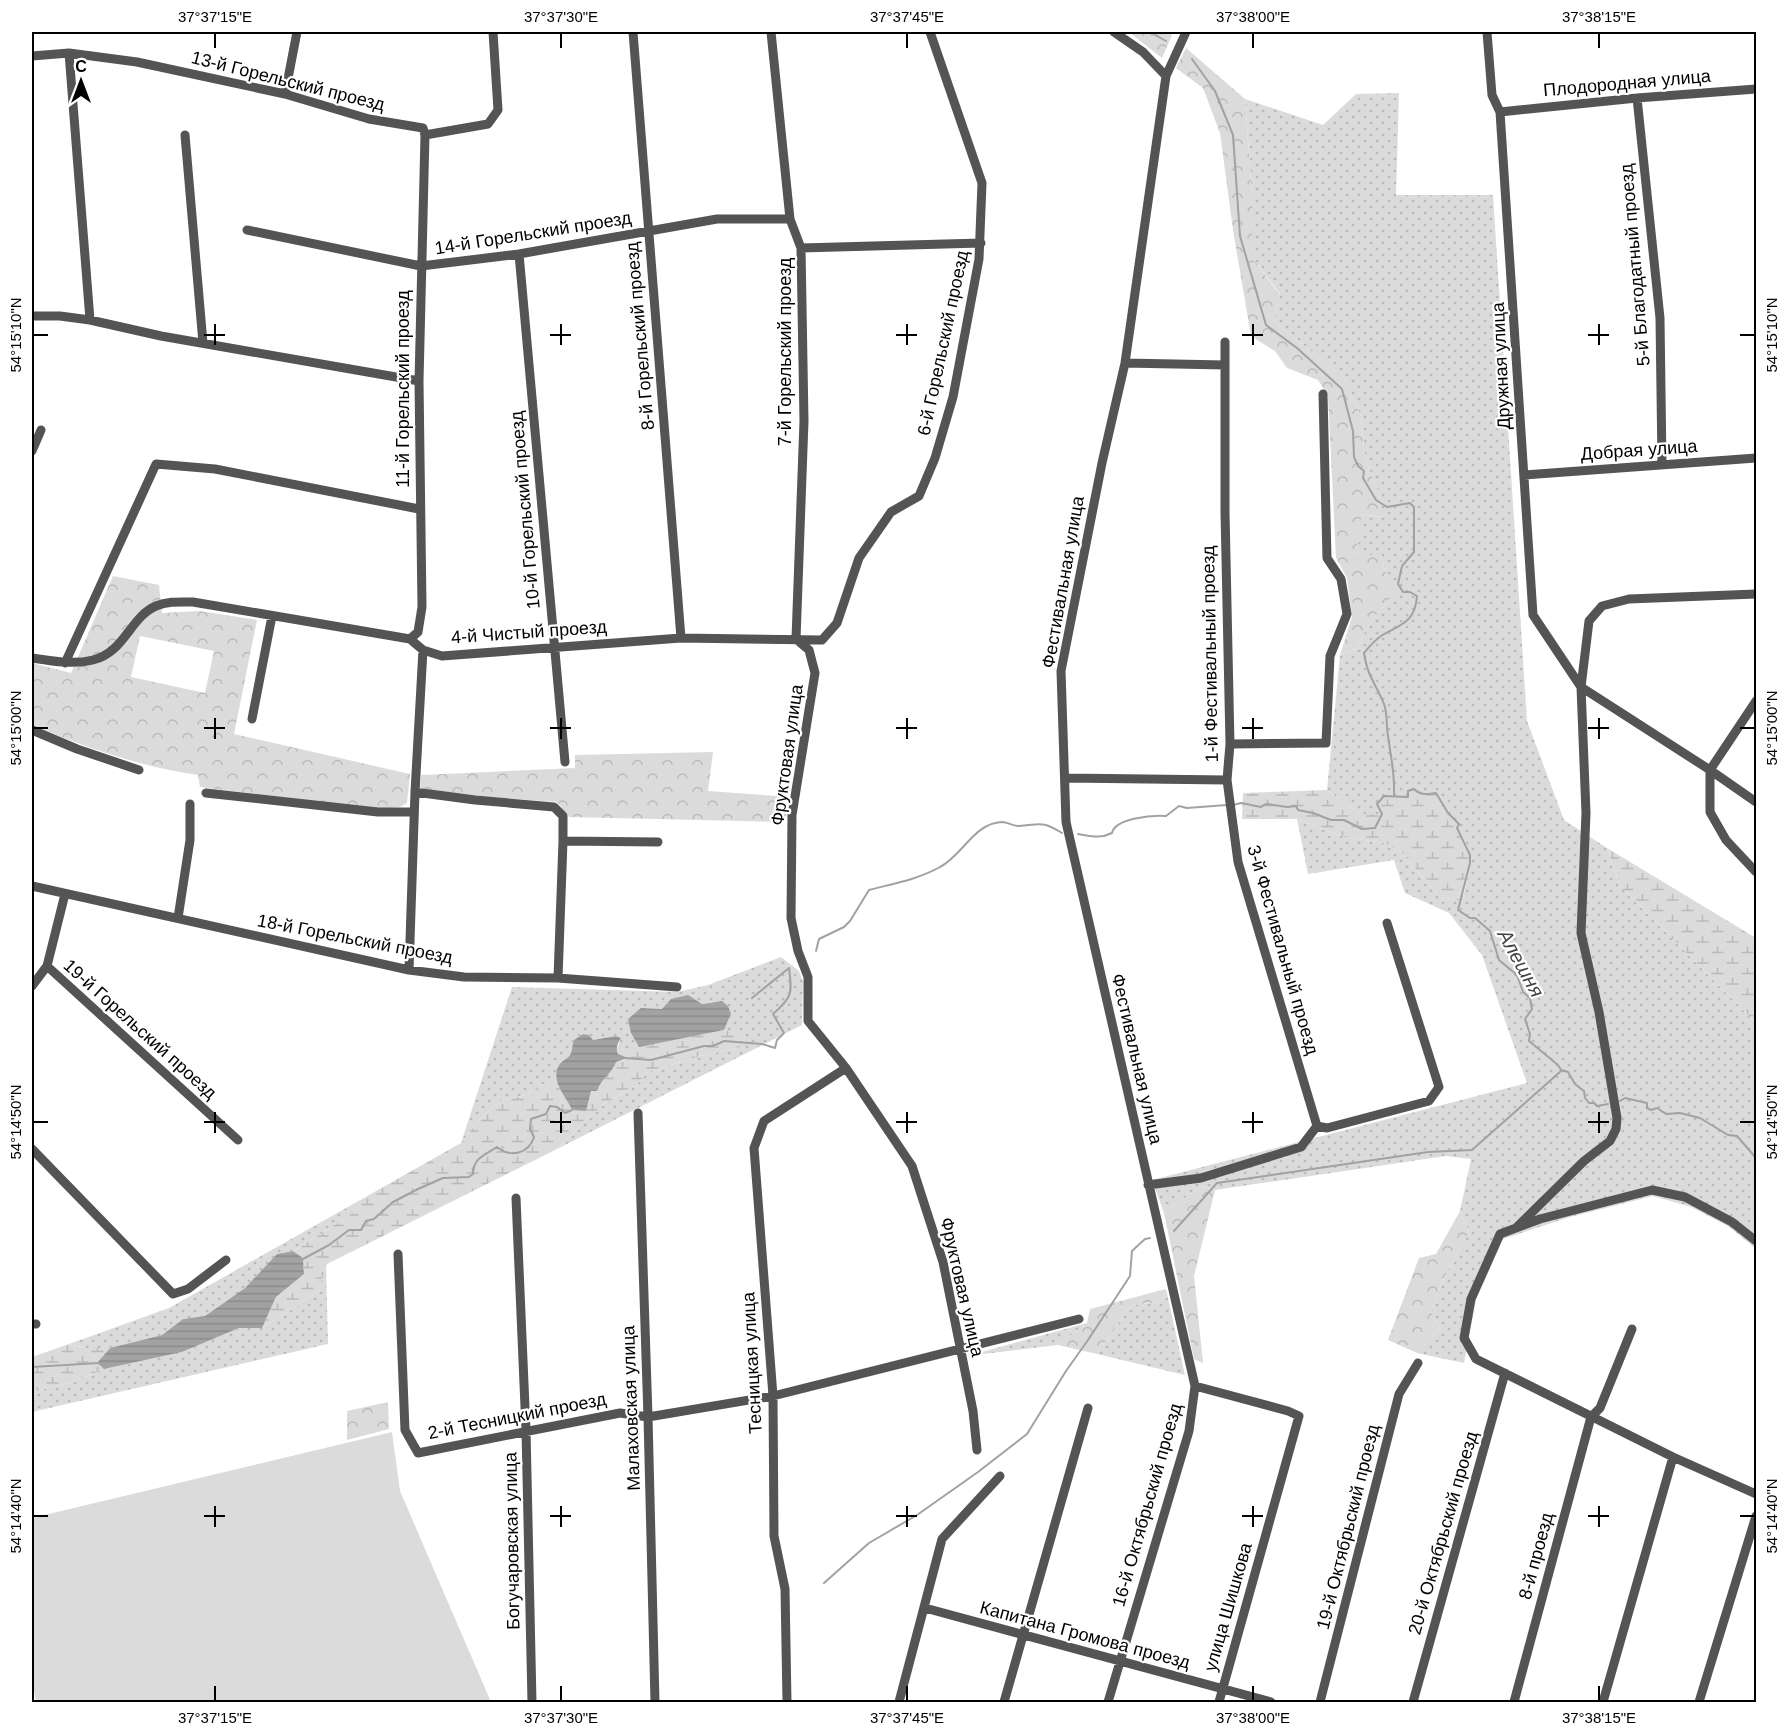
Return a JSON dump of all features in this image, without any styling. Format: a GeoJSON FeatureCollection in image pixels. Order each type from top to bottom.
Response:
{"type":"FeatureCollection","features":[{"type":"Feature","properties":{"kind":"street"},"geometry":{"type":"LineString","coordinates":[[285,94],[297,32]]}},
{"type":"Feature","properties":{"kind":"street"},"geometry":{"type":"LineString","coordinates":[[425,135],[488,124],[498,110],[493,32]]}},
{"type":"Feature","properties":{"kind":"street","name":"8-й Горельский проезд"},"geometry":{"type":"LineString","coordinates":[[633,32],[681,638]]}},
{"type":"Feature","properties":{"kind":"street","name":"7-й Горельский проезд"},"geometry":{"type":"LineString","coordinates":[[771,32],[790,219],[801,248],[804,421],[796,639]]}},
{"type":"Feature","properties":{"kind":"street","name":"6-й Горельский проезд"},"geometry":{"type":"LineString","coordinates":[[796,639],[822,640],[837,623],[859,558],[891,512],[919,496],[935,458],[953,397],[981,243],[982,183],[930,32]]}},
{"type":"Feature","properties":{"kind":"street"},"geometry":{"type":"LineString","coordinates":[[1114,32],[1143,52],[1166,76]]}},
{"type":"Feature","properties":{"kind":"street","name":"Фестивальная улица"},"geometry":{"type":"LineString","coordinates":[[1186,32],[1166,76],[1125,363],[1102,463],[1061,671],[1066,822],[1195,1386]]}},
{"type":"Feature","properties":{"kind":"street","name":"Дружная улица"},"geometry":{"type":"LineString","coordinates":[[1487,32],[1492,95],[1500,112],[1533,615],[1581,687]]}},
{"type":"Feature","properties":{"kind":"street"},"geometry":{"type":"LineString","coordinates":[[69,53],[90,320]]}},
{"type":"Feature","properties":{"kind":"street","name":"13-й Горельский проезд"},"geometry":{"type":"LineString","coordinates":[[32,56],[69,53],[137,62],[285,94],[369,119],[423,128],[425,135]]}},
{"type":"Feature","properties":{"kind":"street","name":"Плодородная улица"},"geometry":{"type":"LineString","coordinates":[[1500,112],[1756,89]]}},
{"type":"Feature","properties":{"kind":"street","name":"5-й Благодатный проезд"},"geometry":{"type":"LineString","coordinates":[[1637,98],[1660,318],[1662,465]]}},
{"type":"Feature","properties":{"kind":"street"},"geometry":{"type":"LineString","coordinates":[[185,135],[203,344]]}},
{"type":"Feature","properties":{"kind":"street","name":"11-й Горельский проезд"},"geometry":{"type":"LineString","coordinates":[[410,639],[418,632],[422,607],[419,381],[425,135]]}},
{"type":"Feature","properties":{"kind":"street","name":"14-й Горельский проезд"},"geometry":{"type":"LineString","coordinates":[[247,230],[421,266],[519,254],[717,219],[790,219]]}},
{"type":"Feature","properties":{"kind":"street"},"geometry":{"type":"LineString","coordinates":[[801,248],[981,243]]}},
{"type":"Feature","properties":{"kind":"street","name":"10-й Горельский проезд"},"geometry":{"type":"LineString","coordinates":[[519,254],[565,762]]}},
{"type":"Feature","properties":{"kind":"street"},"geometry":{"type":"LineString","coordinates":[[32,316],[60,316],[90,320],[203,344],[419,381]]}},
{"type":"Feature","properties":{"kind":"street","name":"1-й Фестивальный проезд"},"geometry":{"type":"LineString","coordinates":[[1065,778],[1227,780],[1230,744],[1225,512],[1225,342]]}},
{"type":"Feature","properties":{"kind":"street"},"geometry":{"type":"LineString","coordinates":[[1125,363],[1225,365]]}},
{"type":"Feature","properties":{"kind":"street"},"geometry":{"type":"LineString","coordinates":[[1230,744],[1326,743],[1330,656],[1347,614],[1341,579],[1327,558],[1323,394]]}},
{"type":"Feature","properties":{"kind":"street"},"geometry":{"type":"LineString","coordinates":[[32,451],[41,430]]}},
{"type":"Feature","properties":{"kind":"street","name":"Добрая улица"},"geometry":{"type":"LineString","coordinates":[[1524,475],[1756,458]]}},
{"type":"Feature","properties":{"kind":"street"},"geometry":{"type":"LineString","coordinates":[[64,663],[156,464],[215,469],[419,509]]}},
{"type":"Feature","properties":{"kind":"street"},"geometry":{"type":"LineString","coordinates":[[1516,1228],[1584,1161],[1610,1141],[1616,1129],[1617,1119],[1599,1012],[1581,933],[1586,813],[1581,687],[1589,621],[1602,606],[1629,599],[1756,594]]}},
{"type":"Feature","properties":{"kind":"street"},"geometry":{"type":"LineString","coordinates":[[32,658],[64,663],[92,660],[107,654],[120,644],[142,615],[155,606],[173,602],[193,603],[410,639],[423,650],[414,812],[409,970]]}},
{"type":"Feature","properties":{"kind":"street"},"geometry":{"type":"LineString","coordinates":[[252,719],[272,616]]}},
{"type":"Feature","properties":{"kind":"street","name":"4-й Чистый проезд"},"geometry":{"type":"LineString","coordinates":[[423,650],[442,656],[681,638],[796,639]]}},
{"type":"Feature","properties":{"kind":"street","name":"Фруктовая улица"},"geometry":{"type":"LineString","coordinates":[[796,639],[809,650],[815,673],[792,815],[790,918],[798,951],[808,977],[808,1021],[846,1068],[912,1166],[943,1262],[973,1411],[977,1450]]}},
{"type":"Feature","properties":{"kind":"street"},"geometry":{"type":"LineString","coordinates":[[1581,687],[1756,802]]}},
{"type":"Feature","properties":{"kind":"street"},"geometry":{"type":"LineString","coordinates":[[1756,701],[1710,770],[1710,812],[1726,840],[1756,872]]}},
{"type":"Feature","properties":{"kind":"street"},"geometry":{"type":"LineString","coordinates":[[32,730],[76,749],[139,770]]}},
{"type":"Feature","properties":{"kind":"street","name":"3-й Фестивальный проезд"},"geometry":{"type":"LineString","coordinates":[[1227,780],[1238,862],[1317,1126]]}},
{"type":"Feature","properties":{"kind":"street"},"geometry":{"type":"LineString","coordinates":[[415,792],[554,807],[562,816],[558,978]]}},
{"type":"Feature","properties":{"kind":"street"},"geometry":{"type":"LineString","coordinates":[[206,793],[378,812],[414,812]]}},
{"type":"Feature","properties":{"kind":"street"},"geometry":{"type":"LineString","coordinates":[[178,918],[190,840],[190,804]]}},
{"type":"Feature","properties":{"kind":"street"},"geometry":{"type":"LineString","coordinates":[[563,841],[658,842]]}},
{"type":"Feature","properties":{"kind":"street","name":"18-й Горельский проезд"},"geometry":{"type":"LineString","coordinates":[[32,886],[409,970],[464,977],[558,978],[677,987]]}},
{"type":"Feature","properties":{"kind":"street"},"geometry":{"type":"LineString","coordinates":[[32,986],[47,966],[65,894]]}},
{"type":"Feature","properties":{"kind":"street"},"geometry":{"type":"LineString","coordinates":[[1148,1185],[1201,1178],[1301,1147],[1317,1126],[1327,1128],[1429,1101],[1439,1087],[1387,923]]}},
{"type":"Feature","properties":{"kind":"street","name":"19-й Горельский проезд"},"geometry":{"type":"LineString","coordinates":[[47,966],[237,1140]]}},
{"type":"Feature","properties":{"kind":"street","name":"Тесницкая улица"},"geometry":{"type":"LineString","coordinates":[[787,1702],[785,1589],[774,1536],[772,1396],[754,1148],[764,1121],[846,1068]]}},
{"type":"Feature","properties":{"kind":"street","name":"Малаховская улица"},"geometry":{"type":"LineString","coordinates":[[638,1113],[655,1702]]}},
{"type":"Feature","properties":{"kind":"street"},"geometry":{"type":"LineString","coordinates":[[32,1149],[173,1294],[188,1289],[226,1260]]}},
{"type":"Feature","properties":{"kind":"street"},"geometry":{"type":"LineString","coordinates":[[1756,1241],[1732,1222],[1685,1197],[1652,1190],[1540,1219],[1500,1234],[1471,1299],[1464,1338],[1476,1359],[1591,1417],[1756,1494]]}},
{"type":"Feature","properties":{"kind":"street","name":"Богучаровская улица"},"geometry":{"type":"LineString","coordinates":[[516,1198],[526,1430],[532,1702]]}},
{"type":"Feature","properties":{"kind":"street","name":"2-й Тесницкий проезд"},"geometry":{"type":"LineString","coordinates":[[398,1254],[405,1430],[418,1453],[621,1413],[648,1417],[772,1396],[1079,1319]]}},
{"type":"Feature","properties":{"kind":"street","name":"8-й проезд"},"geometry":{"type":"LineString","coordinates":[[1514,1702],[1591,1417],[1600,1408],[1632,1329]]}},
{"type":"Feature","properties":{"kind":"street","name":"19-й Октябрьский проезд"},"geometry":{"type":"LineString","coordinates":[[1320,1702],[1400,1394],[1418,1363]]}},
{"type":"Feature","properties":{"kind":"street","name":"20-й Октябрьский проезд"},"geometry":{"type":"LineString","coordinates":[[1413,1702],[1505,1373]]}},
{"type":"Feature","properties":{"kind":"street","name":"16-й Октябрьский проезд"},"geometry":{"type":"LineString","coordinates":[[1108,1702],[1189,1431],[1195,1386]]}},
{"type":"Feature","properties":{"kind":"street","name":"улица Шишкова"},"geometry":{"type":"LineString","coordinates":[[1195,1386],[1299,1416],[1219,1702]]}},
{"type":"Feature","properties":{"kind":"street"},"geometry":{"type":"LineString","coordinates":[[1004,1702],[1088,1408]]}},
{"type":"Feature","properties":{"kind":"street"},"geometry":{"type":"LineString","coordinates":[[1603,1702],[1674,1457]]}},
{"type":"Feature","properties":{"kind":"street"},"geometry":{"type":"LineString","coordinates":[[899,1702],[942,1539],[1000,1476]]}},
{"type":"Feature","properties":{"kind":"street"},"geometry":{"type":"LineString","coordinates":[[1699,1702],[1756,1516]]}},
{"type":"Feature","properties":{"kind":"street","name":"Капитана Громова проезд"},"geometry":{"type":"LineString","coordinates":[[925,1608],[1119,1663],[1271,1702]]}},
{"type":"Feature","properties":{"kind":"green space"},"geometry":{"type":"Polygon","coordinates":[[[1129,32],[1167,32],[1172,35],[1162,58],[1129,32]]]}},
{"type":"Feature","properties":{"kind":"green space"},"geometry":{"type":"Polygon","coordinates":[[[1186,48],[1245,99],[1252,195],[1252,257],[1280,295],[1274,321],[1344,378],[1361,416],[1365,458],[1379,494],[1383,517],[1361,514],[1361,538],[1353,552],[1364,555],[1381,555],[1385,571],[1397,591],[1374,618],[1356,649],[1340,655],[1352,617],[1347,578],[1336,558],[1328,396],[1318,380],[1287,368],[1275,351],[1251,336],[1220,133],[1203,88],[1176,68],[1186,48]]]}},
{"type":"Feature","properties":{"kind":"green space"},"geometry":{"type":"Polygon","coordinates":[[[1399,93],[1396,195],[1493,195],[1527,721],[1564,820],[1607,848],[1620,886],[1756,1023],[1756,1249],[1728,1226],[1691,1207],[1653,1196],[1570,1217],[1503,1239],[1476,1300],[1464,1363],[1417,1353],[1440,1329],[1431,1312],[1442,1282],[1469,1232],[1460,1211],[1471,1159],[1446,1156],[1215,1190],[1201,1186],[1164,1213],[1152,1180],[1527,1083],[1482,955],[1449,913],[1405,893],[1394,860],[1308,874],[1297,819],[1345,837],[1384,843],[1401,852],[1440,897],[1462,901],[1469,871],[1470,854],[1457,828],[1459,824],[1448,813],[1436,793],[1394,796],[1382,814],[1360,814],[1327,790],[1340,655],[1356,649],[1369,625],[1396,591],[1385,571],[1381,555],[1364,555],[1353,552],[1361,538],[1361,514],[1382,517],[1379,494],[1365,458],[1361,416],[1344,378],[1274,321],[1280,294],[1252,257],[1252,195],[1245,99],[1323,125],[1356,94],[1399,93]]]}},
{"type":"Feature","properties":{"kind":"green space"},"geometry":{"type":"Polygon","coordinates":[[[113,576],[159,585],[162,613],[200,611],[257,620],[234,734],[410,774],[407,803],[400,807],[379,809],[200,787],[198,775],[155,767],[113,755],[32,725],[32,663],[71,673],[113,576]],[[140,636],[131,677],[205,693],[214,651],[140,636]]]}},
{"type":"Feature","properties":{"kind":"green space"},"geometry":{"type":"Polygon","coordinates":[[[713,752],[708,791],[790,797],[785,822],[569,817],[557,802],[475,796],[420,788],[421,775],[575,768],[575,755],[713,752]]]}},
{"type":"Feature","properties":{"kind":"green space"},"geometry":{"type":"Polygon","coordinates":[[[1414,789],[1422,794],[1436,793],[1448,813],[1459,824],[1457,829],[1470,854],[1469,871],[1462,901],[1440,897],[1401,852],[1384,843],[1345,837],[1297,819],[1242,819],[1243,793],[1327,790],[1360,814],[1382,814],[1377,804],[1384,796],[1408,797],[1408,791],[1414,789]]]}},
{"type":"Feature","properties":{"kind":"green space"},"geometry":{"type":"Polygon","coordinates":[[[1607,848],[1756,938],[1756,1023],[1620,886],[1607,848]]]}},
{"type":"Feature","properties":{"kind":"green space"},"geometry":{"type":"Polygon","coordinates":[[[781,957],[799,971],[803,981],[802,1025],[557,1149],[603,1105],[637,1084],[648,1072],[700,1056],[741,1047],[745,1036],[724,1030],[731,1014],[722,1001],[662,1009],[641,1008],[631,1033],[639,1047],[616,1051],[621,1038],[616,1036],[593,1040],[589,1035],[583,1034],[574,1040],[572,1053],[558,1067],[556,1077],[526,1095],[500,1101],[481,1118],[461,1143],[512,987],[677,992],[708,985],[781,957]]]}},
{"type":"Feature","properties":{"kind":"green space"},"geometry":{"type":"Polygon","coordinates":[[[724,1030],[745,1035],[741,1047],[700,1056],[648,1072],[637,1084],[603,1105],[557,1149],[327,1264],[318,1292],[262,1328],[276,1297],[304,1274],[303,1258],[293,1251],[353,1213],[362,1199],[461,1143],[481,1118],[500,1101],[526,1095],[556,1077],[558,1086],[572,1110],[592,1091],[597,1091],[615,1062],[625,1060],[616,1051],[724,1030]]]}},
{"type":"Feature","properties":{"kind":"green space"},"geometry":{"type":"Polygon","coordinates":[[[1201,1186],[1215,1190],[1194,1276],[1203,1363],[1194,1359],[1164,1213],[1201,1186]]]}},
{"type":"Feature","properties":{"kind":"green space"},"geometry":{"type":"Polygon","coordinates":[[[362,1199],[353,1213],[293,1251],[277,1254],[245,1288],[205,1316],[183,1319],[162,1335],[110,1348],[86,1348],[69,1344],[169,1308],[362,1199]]]}},
{"type":"Feature","properties":{"kind":"green space"},"geometry":{"type":"Polygon","coordinates":[[[1460,1211],[1469,1232],[1442,1282],[1431,1312],[1440,1329],[1417,1353],[1388,1340],[1419,1258],[1436,1254],[1460,1211]]]}},
{"type":"Feature","properties":{"kind":"green space"},"geometry":{"type":"Polygon","coordinates":[[[326,1265],[328,1344],[32,1412],[32,1392],[73,1382],[104,1369],[182,1352],[239,1328],[262,1328],[318,1292],[326,1265]]]}},
{"type":"Feature","properties":{"kind":"green space"},"geometry":{"type":"Polygon","coordinates":[[[1166,1289],[1185,1375],[1097,1354],[1131,1305],[1161,1302],[1166,1289]]]}},
{"type":"Feature","properties":{"kind":"green space"},"geometry":{"type":"Polygon","coordinates":[[[1166,1289],[1161,1302],[1131,1305],[1097,1354],[1058,1345],[1087,1323],[1090,1309],[1166,1289]]]}},
{"type":"Feature","properties":{"kind":"green space"},"geometry":{"type":"Polygon","coordinates":[[[1087,1323],[1058,1345],[967,1356],[1087,1323]]]}},
{"type":"Feature","properties":{"kind":"green space"},"geometry":{"type":"Polygon","coordinates":[[[69,1344],[86,1348],[110,1348],[97,1363],[104,1369],[73,1382],[32,1392],[32,1357],[69,1344]]]}},
{"type":"Feature","properties":{"kind":"green space"},"geometry":{"type":"Polygon","coordinates":[[[388,1402],[389,1429],[347,1440],[347,1411],[388,1402]]]}},
{"type":"Feature","properties":{"kind":"green space"},"geometry":{"type":"Polygon","coordinates":[[[392,1432],[400,1491],[491,1702],[36,1702],[32,1679],[32,1518],[392,1432]]]}},
{"type":"Feature","properties":{"kind":"shaded area"},"geometry":{"type":"Polygon","coordinates":[[[688,995],[702,1004],[722,1001],[728,1006],[731,1014],[724,1030],[639,1047],[631,1033],[628,1019],[641,1008],[662,1009],[671,999],[688,995]]]}},
{"type":"Feature","properties":{"kind":"shaded area"},"geometry":{"type":"Polygon","coordinates":[[[583,1034],[589,1035],[593,1040],[616,1036],[621,1038],[617,1052],[628,1058],[616,1062],[597,1091],[591,1091],[586,1111],[572,1110],[556,1078],[558,1067],[572,1051],[574,1040],[583,1034]]]}},
{"type":"Feature","properties":{"kind":"shaded area"},"geometry":{"type":"Polygon","coordinates":[[[293,1251],[303,1258],[304,1274],[276,1297],[262,1328],[239,1328],[182,1352],[104,1369],[97,1363],[110,1348],[162,1335],[183,1319],[205,1316],[245,1288],[277,1254],[293,1251]]]}},
{"type":"Feature","properties":{"kind":"waterway"},"geometry":{"type":"LineString","coordinates":[[1150,32],[1166,41]]}},
{"type":"Feature","properties":{"kind":"waterway"},"geometry":{"type":"LineString","coordinates":[[1192,59],[1215,91],[1233,135],[1240,236],[1266,325],[1297,348],[1342,389],[1353,431],[1354,457],[1358,466],[1364,471],[1363,478],[1376,500],[1387,507],[1410,503],[1414,507],[1414,552],[1402,566],[1398,584],[1403,592],[1410,592],[1417,596],[1416,605],[1406,622],[1379,638],[1364,653],[1365,661],[1385,708],[1394,796]]}},
{"type":"Feature","properties":{"kind":"waterway","name":"Алешня"},"geometry":{"type":"LineString","coordinates":[[1233,805],[1241,803],[1261,807],[1266,804],[1296,806],[1298,810],[1331,820],[1344,820],[1362,829],[1375,828],[1382,814],[1377,804],[1384,796],[1408,797],[1408,791],[1414,789],[1422,794],[1436,793],[1448,813],[1459,824],[1457,828],[1470,855],[1458,910],[1470,918],[1475,918],[1490,931],[1499,960],[1517,975],[1523,992],[1530,998],[1532,1009],[1525,1019],[1530,1034],[1529,1041],[1561,1070],[1568,1072],[1575,1084],[1584,1091],[1589,1103],[1597,1106],[1608,1104]]}},
{"type":"Feature","properties":{"kind":"waterway"},"geometry":{"type":"LineString","coordinates":[[1078,834],[1108,835],[1127,821],[1144,817],[1166,816],[1179,806],[1187,808],[1227,805]]}},
{"type":"Feature","properties":{"kind":"waterway"},"geometry":{"type":"LineString","coordinates":[[816,951],[819,939],[844,927],[850,921],[869,890],[914,878],[940,867],[976,834],[992,824],[1002,822],[1019,826],[1042,824],[1062,833]]}},
{"type":"Feature","properties":{"kind":"waterway"},"geometry":{"type":"LineString","coordinates":[[752,998],[789,968]]}},
{"type":"Feature","properties":{"kind":"waterway"},"geometry":{"type":"LineString","coordinates":[[625,1058],[651,1060],[704,1046],[713,1046],[724,1041],[762,1044],[775,1048],[777,1040],[784,1033],[773,1014],[790,994],[789,968]]}},
{"type":"Feature","properties":{"kind":"waterway"},"geometry":{"type":"LineString","coordinates":[[1174,1231],[1217,1183],[1428,1152],[1472,1150],[1561,1071]]}},
{"type":"Feature","properties":{"kind":"waterway","name":"Алешня"},"geometry":{"type":"LineString","coordinates":[[1620,1101],[1625,1098],[1647,1103],[1647,1108],[1651,1110],[1657,1108],[1666,1114],[1680,1113],[1700,1118],[1728,1135],[1737,1136],[1756,1158]]}},
{"type":"Feature","properties":{"kind":"waterway"},"geometry":{"type":"LineString","coordinates":[[303,1259],[329,1245],[349,1230],[361,1230],[366,1221],[374,1219],[393,1202],[418,1189],[443,1178],[469,1177],[473,1174],[477,1161],[497,1147],[513,1153],[524,1151],[532,1143],[534,1137],[530,1129],[531,1119],[546,1114],[550,1106],[557,1107],[565,1113],[572,1110]]}},
{"type":"Feature","properties":{"kind":"waterway"},"geometry":{"type":"LineString","coordinates":[[824,1583],[869,1543],[917,1515],[1027,1434],[1130,1276],[1132,1251],[1145,1239],[1150,1238]]}},
{"type":"Feature","properties":{"kind":"waterway"},"geometry":{"type":"LineString","coordinates":[[32,1367],[99,1363]]}}]}
